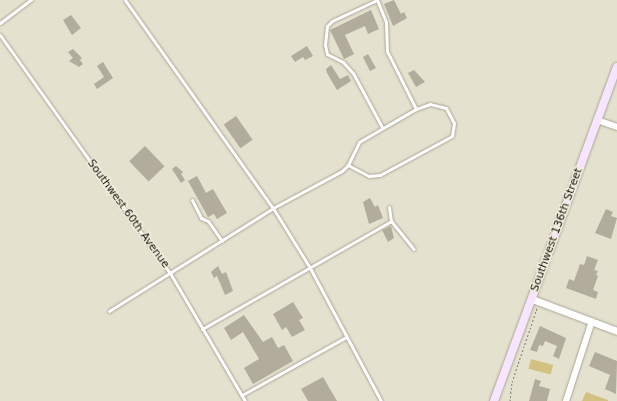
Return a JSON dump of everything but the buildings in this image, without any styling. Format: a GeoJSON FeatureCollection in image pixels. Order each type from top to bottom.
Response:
{"type":"FeatureCollection","features":[{"type":"Feature","properties":{"kind":"main road","name":"Southwest 136th Street"},"geometry":{"type":"LineString","coordinates":[[497,399],[617,67]]}},
{"type":"Feature","properties":{"kind":"street"},"geometry":{"type":"LineString","coordinates":[[597,120],[617,127]]}},
{"type":"Feature","properties":{"kind":"street"},"geometry":{"type":"LineString","coordinates":[[532,300],[617,331]]}},
{"type":"Feature","properties":{"kind":"street"},"geometry":{"type":"LineString","coordinates":[[566,401],[592,321]]}},
{"type":"Feature","properties":{"kind":"lane"},"geometry":{"type":"LineString","coordinates":[[0,23],[31,0]]}},
{"type":"Feature","properties":{"kind":"lane"},"geometry":{"type":"LineString","coordinates":[[125,0],[273,208],[310,268],[381,401]]}},
{"type":"Feature","properties":{"kind":"lane"},"geometry":{"type":"LineString","coordinates":[[382,127],[353,73],[343,62],[327,54],[325,45],[327,26],[332,21],[377,0],[386,22],[387,51],[416,109]]}},
{"type":"Feature","properties":{"kind":"lane","name":"Southwest 60th Avenue"},"geometry":{"type":"LineString","coordinates":[[0,35],[170,273],[245,401]]}},
{"type":"Feature","properties":{"kind":"lane"},"geometry":{"type":"LineString","coordinates":[[109,311],[273,208],[342,171],[348,166],[359,142],[382,127],[416,109],[430,104],[446,108],[454,123],[452,136],[380,175],[369,176],[348,166]]}},
{"type":"Feature","properties":{"kind":"lane"},"geometry":{"type":"LineString","coordinates":[[192,200],[201,218],[208,221],[222,241]]}},
{"type":"Feature","properties":{"kind":"lane"},"geometry":{"type":"LineString","coordinates":[[389,207],[390,221],[414,249]]}},
{"type":"Feature","properties":{"kind":"lane"},"geometry":{"type":"LineString","coordinates":[[202,329],[390,221]]}},
{"type":"Feature","properties":{"kind":"lane"},"geometry":{"type":"LineString","coordinates":[[242,395],[346,337]]}},
{"type":"Feature","properties":{"kind":"path"},"geometry":{"type":"LineString","coordinates":[[510,401],[511,385],[536,310]]}},
{"type":"Feature","properties":{"kind":"shaded area"},"geometry":{"type":"Polygon","coordinates":[[[531,359],[553,365],[551,375],[528,369],[531,359]]]}},
{"type":"Feature","properties":{"kind":"shaded area"},"geometry":{"type":"Polygon","coordinates":[[[586,392],[608,400],[608,401],[582,401],[586,392]]]}}]}
